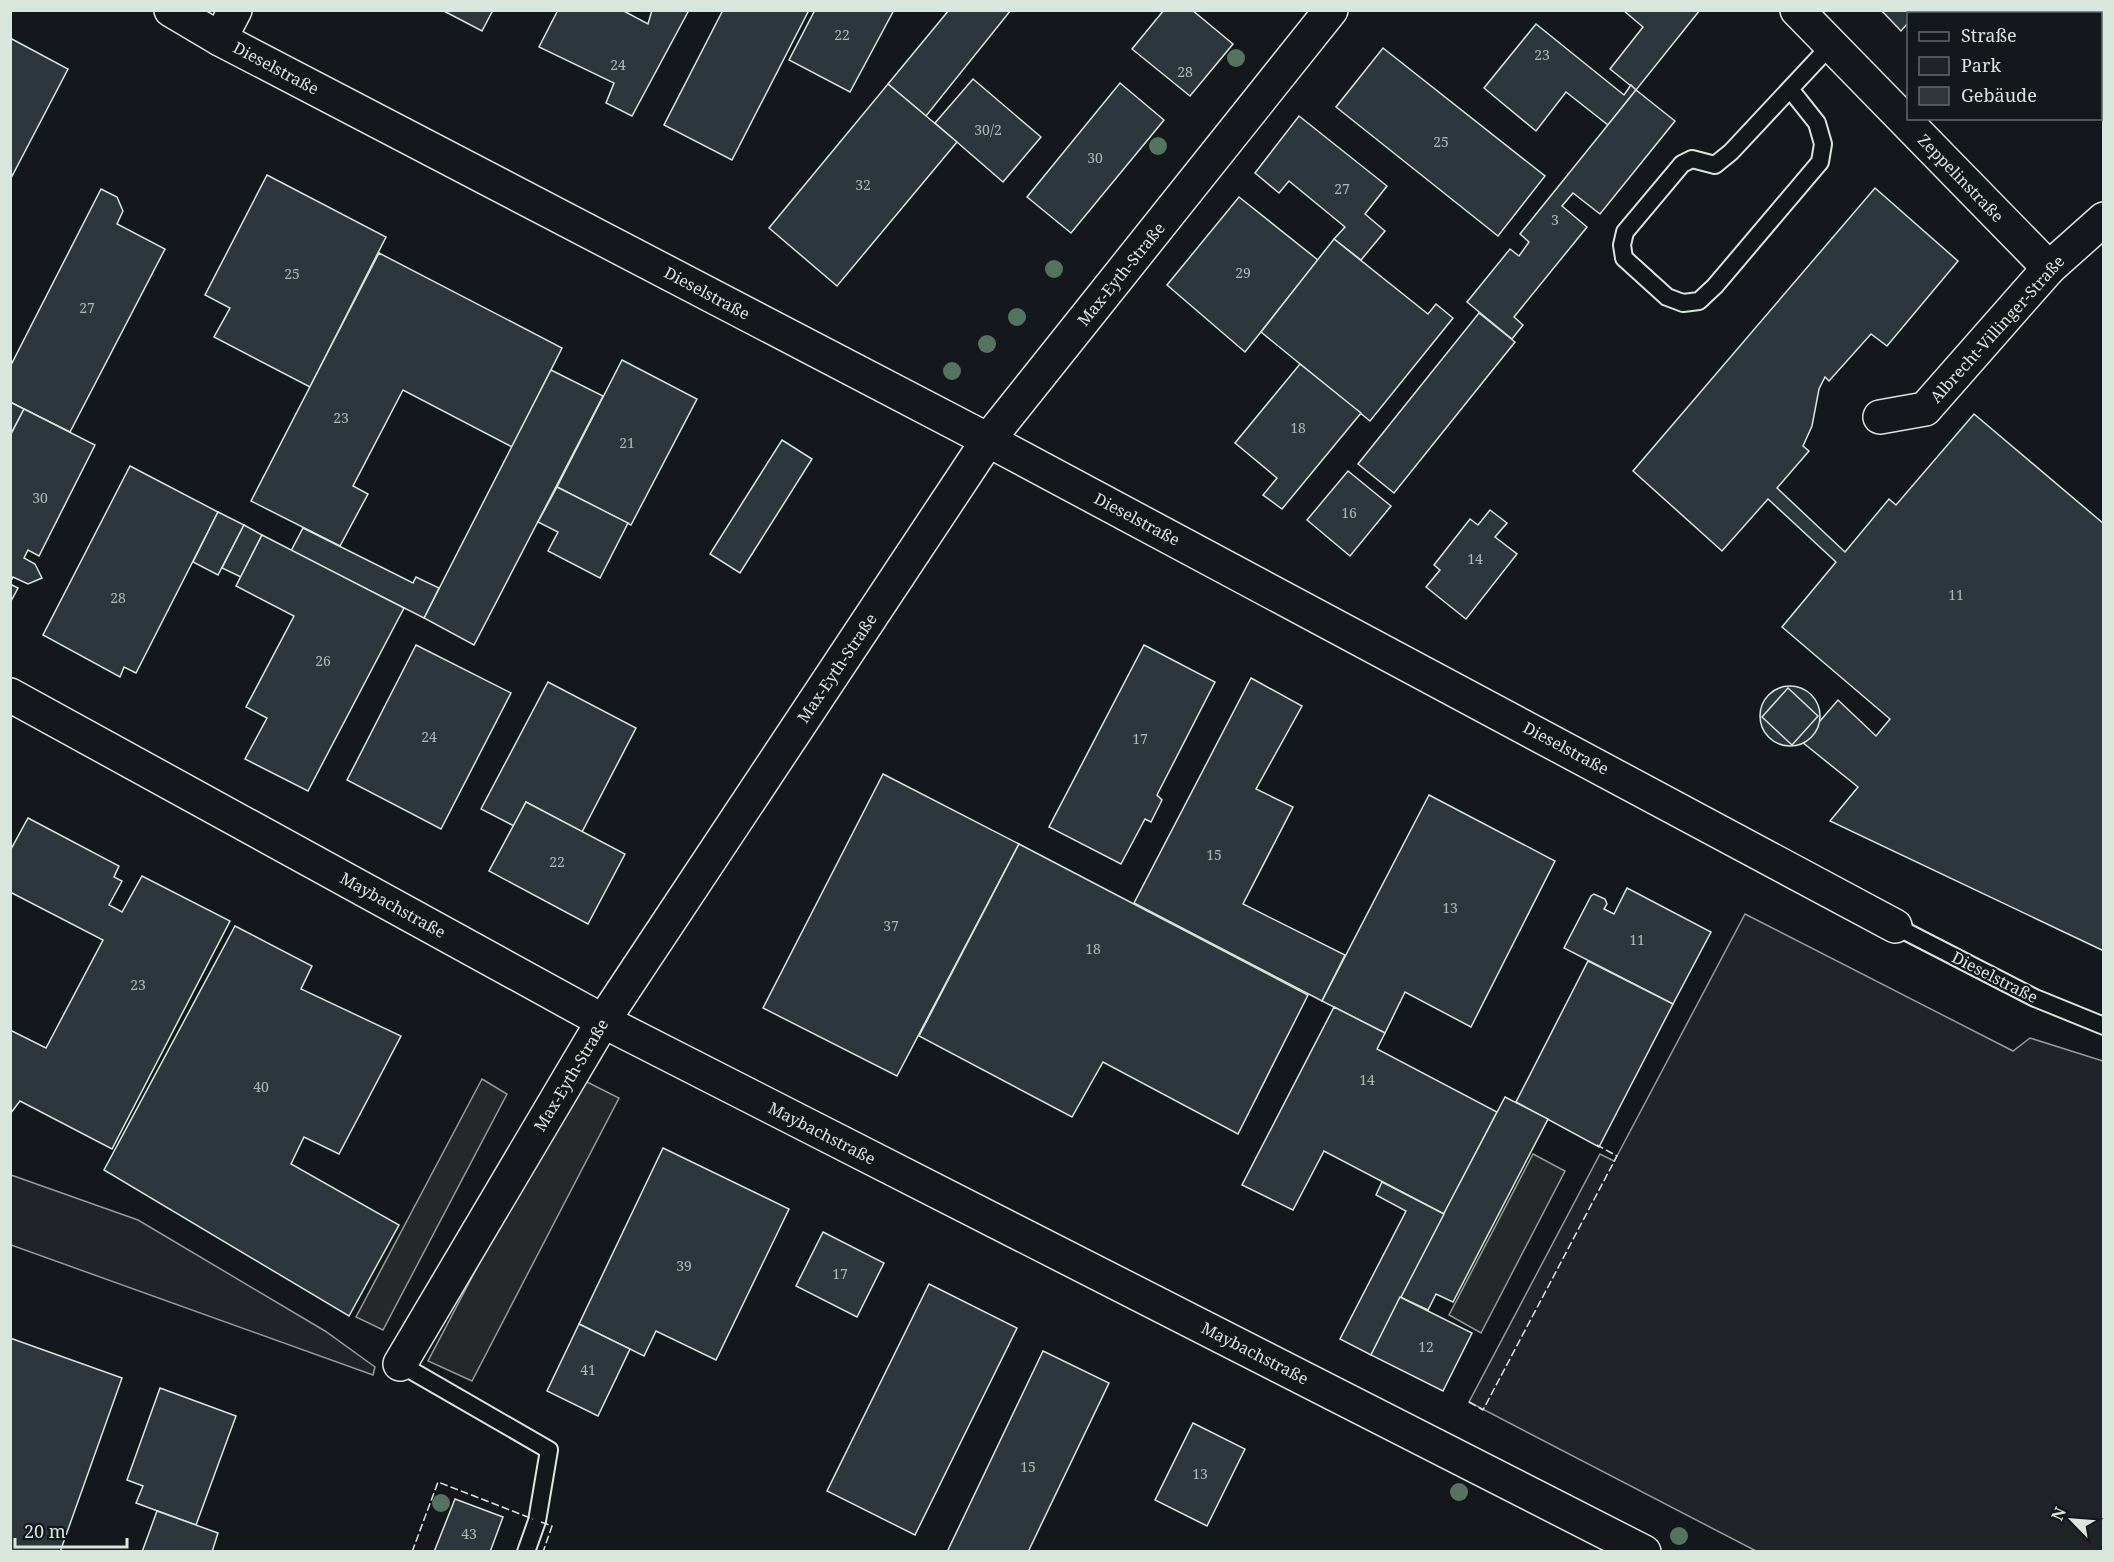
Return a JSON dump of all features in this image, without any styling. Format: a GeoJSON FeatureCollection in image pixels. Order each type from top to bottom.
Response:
{"type":"FeatureCollection","features":[{"type":"Feature","properties":{"kind":"street","name":"Dieselstraße"},"geometry":{"type":"LineString","coordinates":[[171,10],[220,39],[988,440],[1895,926]]}},
{"type":"Feature","properties":{"kind":"street"},"geometry":{"type":"LineString","coordinates":[[220,39],[235,10]]}},
{"type":"Feature","properties":{"kind":"street","name":"Max-Eyth-Straße"},"geometry":{"type":"LineString","coordinates":[[399,1364],[603,1021],[988,440],[1331,10]]}},
{"type":"Feature","properties":{"kind":"street","name":"Zeppelinstraße"},"geometry":{"type":"LineString","coordinates":[[1797,10],[2049,268]]}},
{"type":"Feature","properties":{"kind":"street","name":"Albrecht-Villinger-Straße"},"geometry":{"type":"LineString","coordinates":[[1880,417],[1925,409],[2049,268],[2103,219]]}},
{"type":"Feature","properties":{"kind":"street","name":"Maybachstraße"},"geometry":{"type":"LineString","coordinates":[[10,695],[603,1021],[1644,1551]]}},
{"type":"Feature","properties":{"kind":"lane"},"geometry":{"type":"LineString","coordinates":[[1790,89],[1817,123],[1823,144],[1820,162],[1715,286],[1699,301],[1683,303],[1667,297],[1624,258],[1622,245],[1625,232],[1682,164],[1692,159],[1715,165],[1731,152],[1831,45]]}},
{"type":"Feature","properties":{"kind":"lane","name":"Dieselstraße"},"geometry":{"type":"LineString","coordinates":[[1895,926],[2035,998],[2103,1026]]}},
{"type":"Feature","properties":{"kind":"lane"},"geometry":{"type":"LineString","coordinates":[[399,1364],[549,1450],[537,1521],[526,1551]]}},
{"type":"Feature","properties":{"kind":"green space"},"geometry":{"type":"Polygon","coordinates":[[[1745,914],[2013,1051],[2030,1038],[2103,1061],[2103,1551],[1756,1551],[1469,1402],[1600,1154],[1614,1161],[1745,914]]]}},
{"type":"Feature","properties":{"kind":"green space"},"geometry":{"type":"Polygon","coordinates":[[[11,1175],[138,1220],[325,1331],[375,1367],[373,1375],[11,1245],[11,1175]]]}},
{"type":"Feature","properties":{"kind":"shaded area"},"geometry":{"type":"Polygon","coordinates":[[[577,1077],[619,1098],[472,1381],[428,1361],[577,1077]]]}},
{"type":"Feature","properties":{"kind":"shaded area"},"geometry":{"type":"Polygon","coordinates":[[[482,1079],[507,1094],[383,1330],[356,1317],[482,1079]]]}},
{"type":"Feature","properties":{"kind":"shaded area"},"geometry":{"type":"Polygon","coordinates":[[[1533,1154],[1565,1171],[1481,1333],[1449,1315],[1533,1154]]]}},
{"type":"Feature","properties":{"kind":"building"},"geometry":{"type":"Polygon","coordinates":[[[442,10],[493,10],[482,31],[442,10]]]}},
{"type":"Feature","properties":{"kind":"building"},"geometry":{"type":"Polygon","coordinates":[[[558,10],[622,10],[648,24],[652,10],[689,10],[632,116],[606,103],[614,83],[539,47],[558,10]]]}},
{"type":"Feature","properties":{"kind":"building"},"geometry":{"type":"Polygon","coordinates":[[[723,10],[809,10],[732,160],[664,125],[723,10]]]}},
{"type":"Feature","properties":{"kind":"building"},"geometry":{"type":"Polygon","coordinates":[[[815,10],[894,10],[850,92],[789,60],[815,10]]]}},
{"type":"Feature","properties":{"kind":"building"},"geometry":{"type":"Polygon","coordinates":[[[949,10],[1011,10],[926,116],[888,84],[949,10]]]}},
{"type":"Feature","properties":{"kind":"building"},"geometry":{"type":"Polygon","coordinates":[[[1164,10],[1192,10],[1233,44],[1190,96],[1132,49],[1164,10]]]}},
{"type":"Feature","properties":{"kind":"building"},"geometry":{"type":"Polygon","coordinates":[[[1623,10],[1700,10],[1636,90],[1610,69],[1643,27],[1623,10]]]}},
{"type":"Feature","properties":{"kind":"building"},"geometry":{"type":"Polygon","coordinates":[[[1881,10],[1921,10],[1907,12],[1907,24],[1901,31],[1881,10]]]}},
{"type":"Feature","properties":{"kind":"building"},"geometry":{"type":"Polygon","coordinates":[[[1536,24],[1624,95],[1631,85],[1636,90],[1608,125],[1566,92],[1536,131],[1484,88],[1536,24]]]}},
{"type":"Feature","properties":{"kind":"building"},"geometry":{"type":"Polygon","coordinates":[[[10,38],[68,69],[10,180],[10,38]]]}},
{"type":"Feature","properties":{"kind":"building"},"geometry":{"type":"Polygon","coordinates":[[[1383,48],[1545,176],[1498,236],[1336,107],[1383,48]]]}},
{"type":"Feature","properties":{"kind":"building"},"geometry":{"type":"Polygon","coordinates":[[[973,79],[1041,137],[1003,182],[935,123],[973,79]]]}},
{"type":"Feature","properties":{"kind":"building"},"geometry":{"type":"Polygon","coordinates":[[[1120,83],[1164,120],[1071,233],[1027,197],[1120,83]]]}},
{"type":"Feature","properties":{"kind":"building"},"geometry":{"type":"Polygon","coordinates":[[[888,84],[957,142],[837,286],[769,228],[888,84]]]}},
{"type":"Feature","properties":{"kind":"building"},"geometry":{"type":"Polygon","coordinates":[[[1636,90],[1675,121],[1600,214],[1573,193],[1562,206],[1587,227],[1514,317],[1523,325],[1512,339],[1467,302],[1510,249],[1519,256],[1529,242],[1520,234],[1636,90]]]}},
{"type":"Feature","properties":{"kind":"building"},"geometry":{"type":"Polygon","coordinates":[[[1299,116],[1387,186],[1365,214],[1385,231],[1361,260],[1334,239],[1345,227],[1289,181],[1279,193],[1255,173],[1299,116]]]}},
{"type":"Feature","properties":{"kind":"building"},"geometry":{"type":"Polygon","coordinates":[[[267,175],[386,237],[310,387],[214,337],[230,308],[205,295],[267,175]]]}},
{"type":"Feature","properties":{"kind":"building"},"geometry":{"type":"Polygon","coordinates":[[[1875,188],[1958,261],[1887,346],[1871,334],[1829,381],[1825,377],[1819,389],[1812,426],[1803,446],[1809,451],[1777,488],[1845,552],[1889,499],[1896,505],[1974,414],[2104,524],[2104,951],[1830,821],[1858,787],[1802,742],[1838,700],[1876,736],[1890,719],[1782,627],[1836,562],[1768,499],[1722,551],[1633,471],[1875,188]]]}},
{"type":"Feature","properties":{"kind":"building"},"geometry":{"type":"Polygon","coordinates":[[[101,189],[117,197],[123,211],[117,224],[165,249],[70,432],[10,402],[10,367],[101,189]]]}},
{"type":"Feature","properties":{"kind":"building"},"geometry":{"type":"Polygon","coordinates":[[[1239,197],[1318,260],[1245,352],[1167,285],[1239,197]]]}},
{"type":"Feature","properties":{"kind":"building"},"geometry":{"type":"Polygon","coordinates":[[[1334,239],[1428,314],[1436,304],[1453,318],[1370,421],[1261,332],[1334,239]]]}},
{"type":"Feature","properties":{"kind":"building"},"geometry":{"type":"Polygon","coordinates":[[[379,253],[562,348],[512,447],[403,390],[353,486],[368,494],[340,546],[251,501],[379,253]]]}},
{"type":"Feature","properties":{"kind":"building"},"geometry":{"type":"Polygon","coordinates":[[[1479,313],[1515,342],[1394,493],[1358,464],[1479,313]]]}},
{"type":"Feature","properties":{"kind":"building"},"geometry":{"type":"Polygon","coordinates":[[[622,360],[697,399],[631,525],[557,487],[622,360]]]}},
{"type":"Feature","properties":{"kind":"building"},"geometry":{"type":"Polygon","coordinates":[[[1300,364],[1361,413],[1282,509],[1263,495],[1277,478],[1235,443],[1300,364]]]}},
{"type":"Feature","properties":{"kind":"building"},"geometry":{"type":"Polygon","coordinates":[[[551,370],[603,396],[474,645],[424,618],[551,370]]]}},
{"type":"Feature","properties":{"kind":"building"},"geometry":{"type":"Polygon","coordinates":[[[10,402],[24,409],[10,436],[10,402]]]}},
{"type":"Feature","properties":{"kind":"building"},"geometry":{"type":"Polygon","coordinates":[[[24,409],[95,445],[39,556],[28,550],[24,558],[35,564],[42,578],[28,584],[13,577],[10,583],[10,436],[24,409]]]}},
{"type":"Feature","properties":{"kind":"building"},"geometry":{"type":"Polygon","coordinates":[[[782,440],[812,459],[740,573],[710,554],[782,440]]]}},
{"type":"Feature","properties":{"kind":"building"},"geometry":{"type":"Polygon","coordinates":[[[130,466],[218,512],[136,673],[124,667],[120,677],[43,635],[130,466]]]}},
{"type":"Feature","properties":{"kind":"building"},"geometry":{"type":"Polygon","coordinates":[[[1348,471],[1391,506],[1350,556],[1307,520],[1348,471]]]}},
{"type":"Feature","properties":{"kind":"building"},"geometry":{"type":"Polygon","coordinates":[[[557,487],[628,523],[600,578],[548,551],[558,532],[538,522],[557,487]]]}},
{"type":"Feature","properties":{"kind":"building"},"geometry":{"type":"Polygon","coordinates":[[[1490,510],[1507,523],[1495,537],[1517,554],[1466,619],[1426,587],[1440,570],[1434,565],[1470,519],[1478,525],[1490,510]]]}},
{"type":"Feature","properties":{"kind":"building"},"geometry":{"type":"Polygon","coordinates":[[[218,512],[244,525],[218,575],[193,562],[218,512]]]}},
{"type":"Feature","properties":{"kind":"building"},"geometry":{"type":"Polygon","coordinates":[[[244,525],[262,535],[241,577],[222,568],[244,525]]]}},
{"type":"Feature","properties":{"kind":"building"},"geometry":{"type":"Polygon","coordinates":[[[303,528],[413,583],[416,577],[439,588],[424,618],[291,551],[303,528]]]}},
{"type":"Feature","properties":{"kind":"building"},"geometry":{"type":"Polygon","coordinates":[[[262,535],[404,608],[308,791],[245,759],[267,718],[246,707],[294,616],[236,586],[262,535]]]}},
{"type":"Feature","properties":{"kind":"building"},"geometry":{"type":"Polygon","coordinates":[[[10,584],[18,588],[10,603],[10,584]]]}},
{"type":"Feature","properties":{"kind":"building"},"geometry":{"type":"Polygon","coordinates":[[[416,645],[511,693],[441,829],[347,780],[416,645]]]}},
{"type":"Feature","properties":{"kind":"building"},"geometry":{"type":"Polygon","coordinates":[[[1144,645],[1215,682],[1157,795],[1162,800],[1151,822],[1145,819],[1121,864],[1049,827],[1144,645]]]}},
{"type":"Feature","properties":{"kind":"building"},"geometry":{"type":"Polygon","coordinates":[[[1251,678],[1302,706],[1256,789],[1293,807],[1243,904],[1345,955],[1322,1001],[1134,903],[1251,678]]]}},
{"type":"Feature","properties":{"kind":"building"},"geometry":{"type":"Polygon","coordinates":[[[548,682],[636,728],[582,832],[526,802],[514,826],[481,809],[548,682]]]}},
{"type":"Feature","properties":{"kind":"building"},"geometry":{"type":"Polygon","coordinates":[[[1790,686],[1807,691],[1815,699],[1820,716],[1815,733],[1807,741],[1790,746],[1773,741],[1765,733],[1760,716],[1765,699],[1773,691],[1790,686]]]}},
{"type":"Feature","properties":{"kind":"building"},"geometry":{"type":"Polygon","coordinates":[[[1788,688],[1818,716],[1792,745],[1762,717],[1788,688]]]}},
{"type":"Feature","properties":{"kind":"building"},"geometry":{"type":"Polygon","coordinates":[[[883,774],[1019,844],[897,1076],[763,1008],[883,774]]]}},
{"type":"Feature","properties":{"kind":"building"},"geometry":{"type":"Polygon","coordinates":[[[1429,795],[1555,861],[1471,1027],[1405,992],[1385,1033],[1322,1001],[1429,795]]]}},
{"type":"Feature","properties":{"kind":"building"},"geometry":{"type":"Polygon","coordinates":[[[526,802],[625,854],[588,924],[489,871],[526,802]]]}},
{"type":"Feature","properties":{"kind":"building"},"geometry":{"type":"Polygon","coordinates":[[[28,818],[119,866],[114,877],[122,881],[109,905],[122,912],[142,876],[230,921],[112,1149],[20,1101],[10,1114],[10,1030],[46,1048],[103,940],[10,892],[10,851],[28,818]]]}},
{"type":"Feature","properties":{"kind":"building"},"geometry":{"type":"Polygon","coordinates":[[[1019,844],[1308,995],[1238,1134],[1103,1062],[1072,1117],[919,1036],[1019,844]]]}},
{"type":"Feature","properties":{"kind":"building"},"geometry":{"type":"Polygon","coordinates":[[[1627,888],[1711,932],[1673,1004],[1564,948],[1591,896],[1594,894],[1605,899],[1607,904],[1604,909],[1614,914],[1627,888]]]}},
{"type":"Feature","properties":{"kind":"building"},"geometry":{"type":"Polygon","coordinates":[[[235,926],[312,966],[301,989],[401,1036],[339,1154],[304,1137],[291,1164],[399,1225],[349,1316],[104,1170],[235,926]]]}},
{"type":"Feature","properties":{"kind":"building"},"geometry":{"type":"Polygon","coordinates":[[[1588,961],[1673,1004],[1599,1147],[1516,1102],[1588,961]]]}},
{"type":"Feature","properties":{"kind":"building"},"geometry":{"type":"Polygon","coordinates":[[[1334,1007],[1385,1033],[1377,1049],[1497,1112],[1444,1214],[1324,1151],[1293,1210],[1242,1185],[1334,1007]]]}},
{"type":"Feature","properties":{"kind":"building"},"geometry":{"type":"Polygon","coordinates":[[[1505,1097],[1548,1119],[1453,1302],[1436,1294],[1428,1310],[1400,1297],[1505,1097]]]}},
{"type":"Feature","properties":{"kind":"building"},"geometry":{"type":"Polygon","coordinates":[[[663,1148],[789,1209],[716,1360],[656,1331],[644,1356],[579,1324],[663,1148]]]}},
{"type":"Feature","properties":{"kind":"building"},"geometry":{"type":"Polygon","coordinates":[[[1382,1182],[1444,1214],[1371,1355],[1340,1339],[1406,1211],[1376,1195],[1382,1182]]]}},
{"type":"Feature","properties":{"kind":"building"},"geometry":{"type":"Polygon","coordinates":[[[823,1232],[884,1263],[857,1317],[796,1286],[823,1232]]]}},
{"type":"Feature","properties":{"kind":"building"},"geometry":{"type":"Polygon","coordinates":[[[929,1284],[1017,1328],[915,1535],[827,1491],[929,1284]]]}},
{"type":"Feature","properties":{"kind":"building"},"geometry":{"type":"Polygon","coordinates":[[[1400,1297],[1472,1333],[1443,1391],[1371,1355],[1400,1297]]]}},
{"type":"Feature","properties":{"kind":"building"},"geometry":{"type":"Polygon","coordinates":[[[579,1324],[630,1349],[598,1416],[547,1391],[579,1324]]]}},
{"type":"Feature","properties":{"kind":"building"},"geometry":{"type":"Polygon","coordinates":[[[10,1338],[122,1378],[60,1552],[10,1552],[10,1338]]]}},
{"type":"Feature","properties":{"kind":"building"},"geometry":{"type":"Polygon","coordinates":[[[1043,1351],[1109,1383],[1028,1552],[947,1552],[1043,1351]]]}},
{"type":"Feature","properties":{"kind":"building"},"geometry":{"type":"Polygon","coordinates":[[[160,1388],[236,1416],[196,1525],[136,1503],[143,1486],[127,1480],[160,1388]]]}},
{"type":"Feature","properties":{"kind":"building"},"geometry":{"type":"Polygon","coordinates":[[[1193,1423],[1245,1449],[1207,1526],[1155,1500],[1193,1423]]]}},
{"type":"Feature","properties":{"kind":"building"},"geometry":{"type":"Polygon","coordinates":[[[455,1499],[503,1517],[490,1552],[434,1552],[455,1499]]]}},
{"type":"Feature","properties":{"kind":"building"},"geometry":{"type":"Polygon","coordinates":[[[157,1511],[218,1533],[212,1552],[142,1552],[157,1511]]]}},
{"type":"Feature","properties":{"kind":"fence"},"geometry":{"type":"LineString","coordinates":[[1469,1402],[1483,1410],[1617,1156],[1597,1145]]}},
{"type":"Feature","properties":{"kind":"fence"},"geometry":{"type":"LineString","coordinates":[[412,1552],[438,1482],[533,1519]]}},
{"type":"Feature","properties":{"kind":"fence"},"geometry":{"type":"LineString","coordinates":[[541,1522],[552,1526],[543,1552]]}}]}
